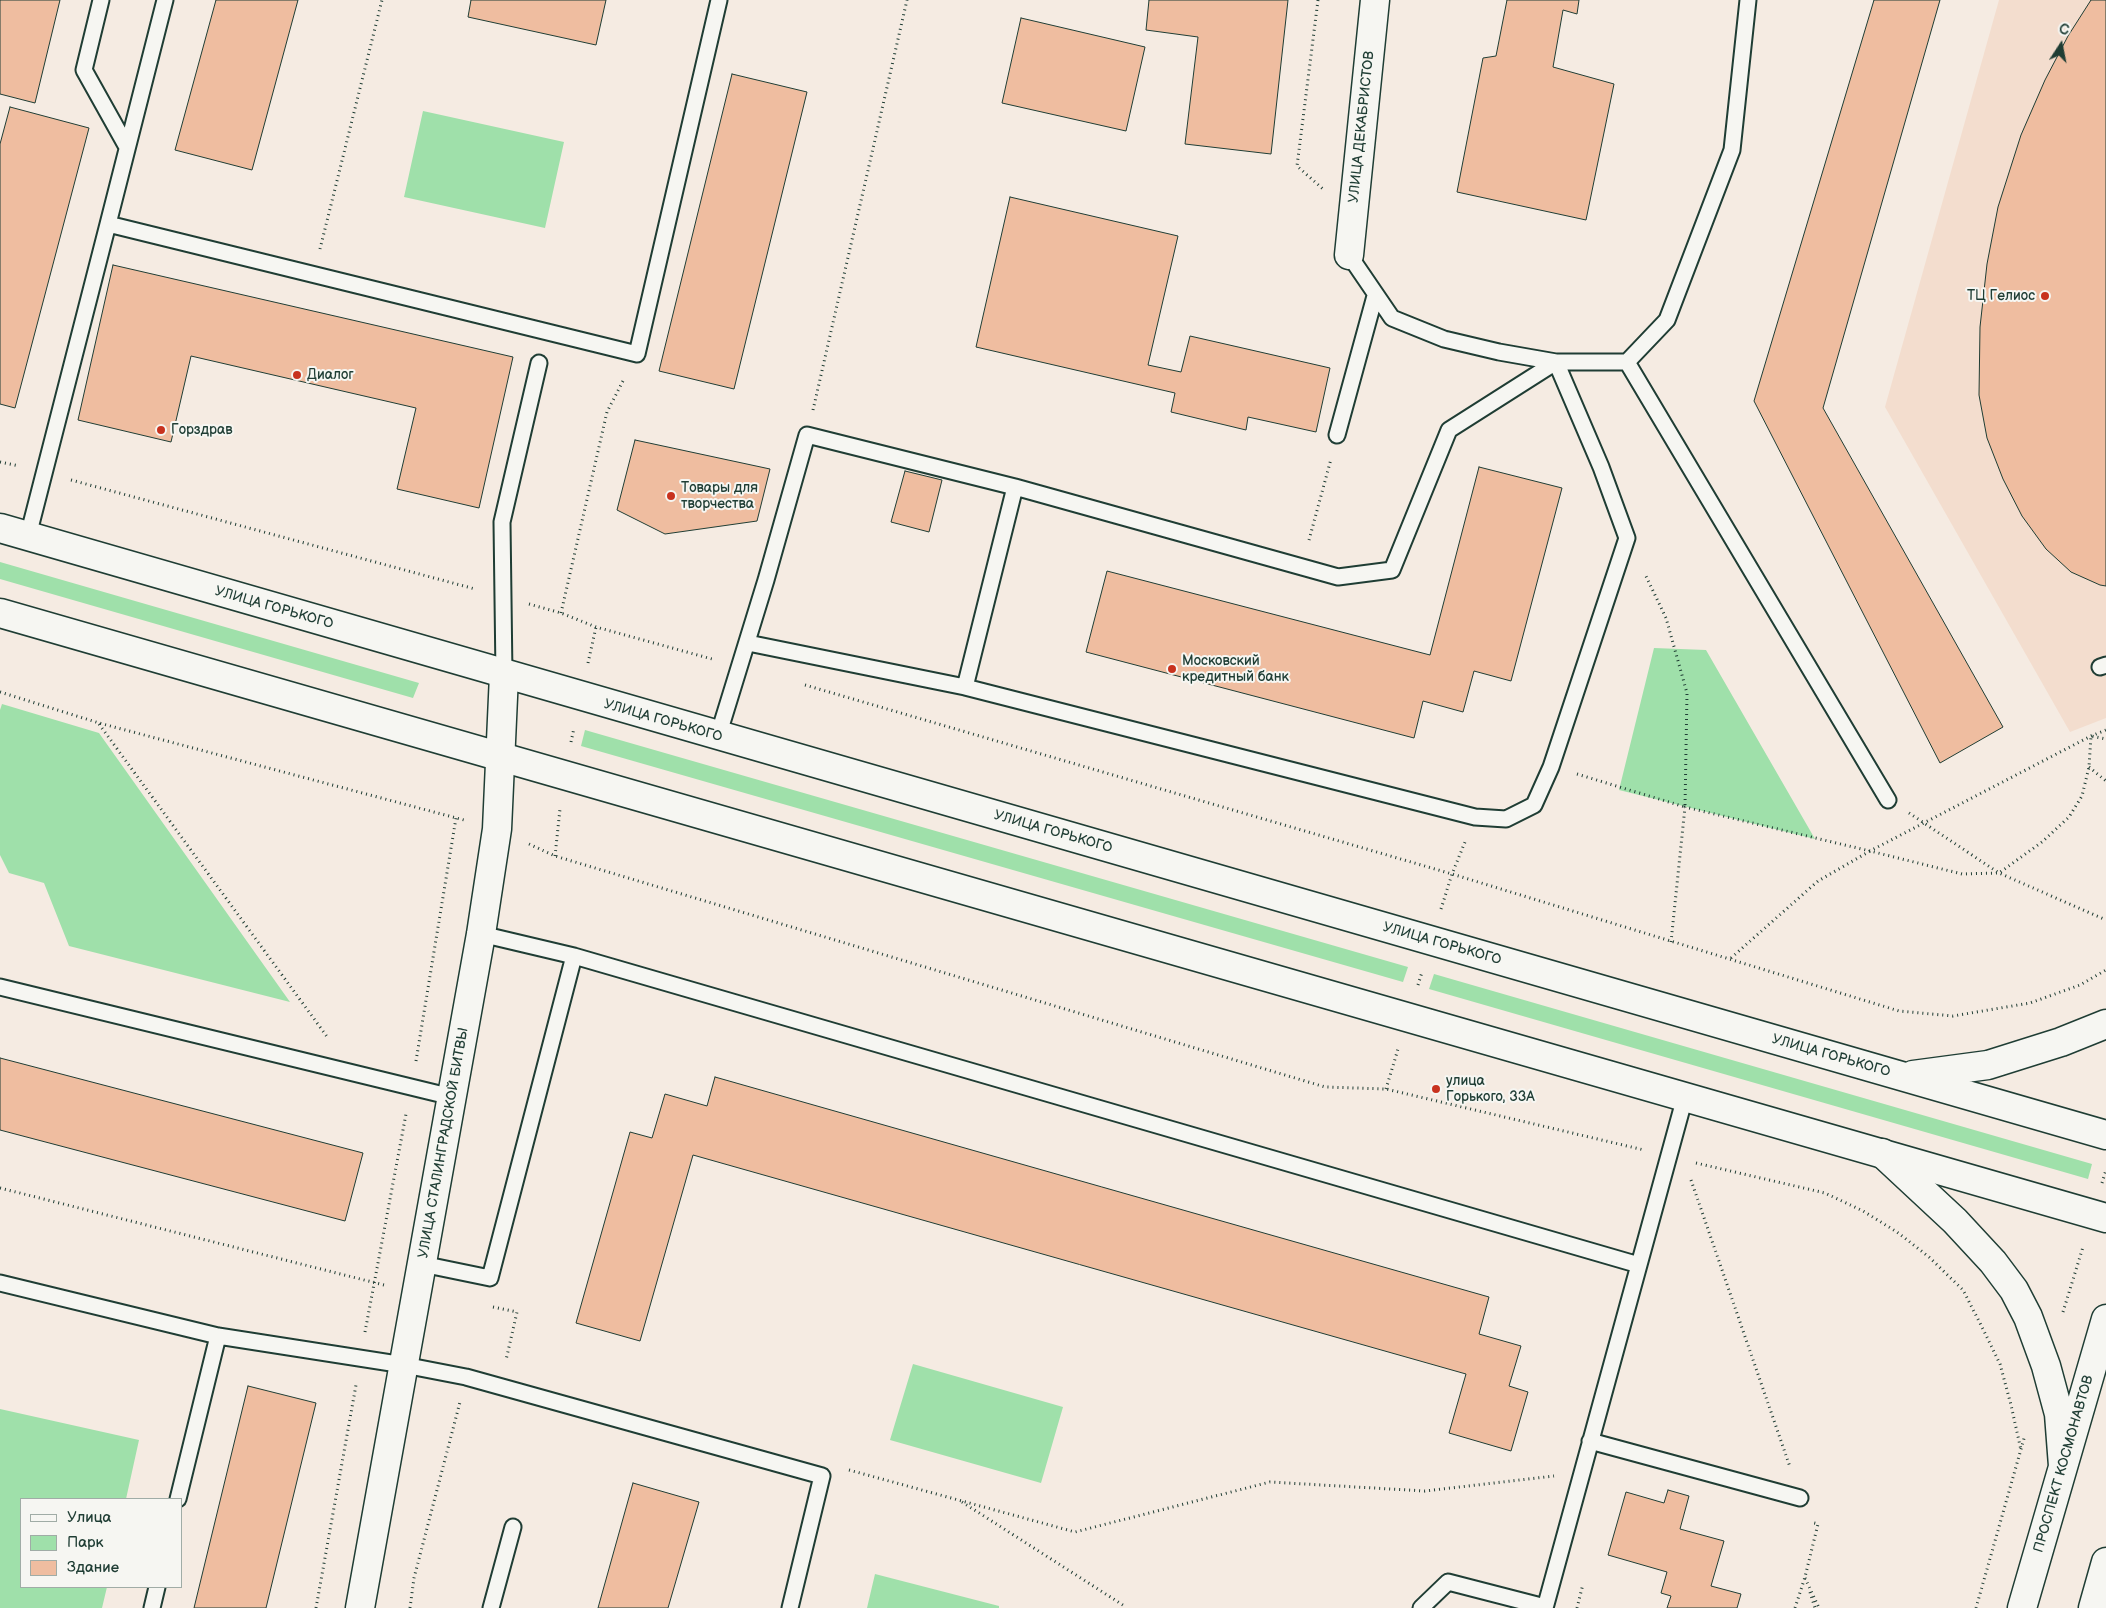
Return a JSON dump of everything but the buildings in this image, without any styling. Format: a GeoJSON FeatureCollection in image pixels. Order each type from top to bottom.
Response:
{"type":"FeatureCollection","features":[{"type":"Feature","properties":{"kind":"main road","name":"УЛИЦА ДЕКАБРИСТОВ"},"geometry":{"type":"LineString","coordinates":[[1349,255],[1375,0]]}},
{"type":"Feature","properties":{"kind":"main road","name":"УЛИЦА ГОРЬКОГО"},"geometry":{"type":"LineString","coordinates":[[0,528],[504,675],[2106,1135]]}},
{"type":"Feature","properties":{"kind":"main road"},"geometry":{"type":"LineString","coordinates":[[0,613],[2106,1218]]}},
{"type":"Feature","properties":{"kind":"main road","name":"УЛИЦА СТАЛИНГРАДСКОЙ БИТВЫ"},"geometry":{"type":"LineString","coordinates":[[360,1608],[481,934],[497,829],[504,675]]}},
{"type":"Feature","properties":{"kind":"main road"},"geometry":{"type":"LineString","coordinates":[[1902,1076],[1988,1064],[2061,1042],[2106,1024]]}},
{"type":"Feature","properties":{"kind":"main road"},"geometry":{"type":"LineString","coordinates":[[1882,1153],[1955,1221],[1993,1262],[2014,1290],[2028,1317],[2046,1366],[2059,1414],[2063,1466]]}},
{"type":"Feature","properties":{"kind":"main road","name":"ПРОСПЕКТ КОСМОНАВТОВ"},"geometry":{"type":"LineString","coordinates":[[2022,1608],[2106,1319]]}},
{"type":"Feature","properties":{"kind":"main road"},"geometry":{"type":"LineString","coordinates":[[2093,1608],[2106,1562]]}},
{"type":"Feature","properties":{"kind":"lane"},"geometry":{"type":"LineString","coordinates":[[101,0],[84,70],[127,148]]}},
{"type":"Feature","properties":{"kind":"lane"},"geometry":{"type":"LineString","coordinates":[[28,536],[165,0]]}},
{"type":"Feature","properties":{"kind":"lane"},"geometry":{"type":"LineString","coordinates":[[108,224],[637,354],[719,0]]}},
{"type":"Feature","properties":{"kind":"lane"},"geometry":{"type":"LineString","coordinates":[[1349,255],[1375,296],[1392,318],[1444,339],[1499,352],[1556,362],[1627,362],[1667,320],[1732,150],[1748,0]]}},
{"type":"Feature","properties":{"kind":"lane"},"geometry":{"type":"LineString","coordinates":[[1338,435],[1375,296]]}},
{"type":"Feature","properties":{"kind":"lane"},"geometry":{"type":"LineString","coordinates":[[748,643],[965,687],[1475,817],[1506,819],[1534,805],[1551,767],[1627,538],[1601,467],[1556,362]]}},
{"type":"Feature","properties":{"kind":"lane"},"geometry":{"type":"LineString","coordinates":[[718,736],[748,643],[807,435],[1015,488],[1338,577],[1392,570],[1449,430],[1556,362]]}},
{"type":"Feature","properties":{"kind":"lane"},"geometry":{"type":"LineString","coordinates":[[1627,362],[1888,800]]}},
{"type":"Feature","properties":{"kind":"lane"},"geometry":{"type":"LineString","coordinates":[[504,675],[502,522],[539,363]]}},
{"type":"Feature","properties":{"kind":"lane"},"geometry":{"type":"LineString","coordinates":[[965,687],[1015,488]]}},
{"type":"Feature","properties":{"kind":"lane"},"geometry":{"type":"LineString","coordinates":[[481,934],[574,956],[1638,1265]]}},
{"type":"Feature","properties":{"kind":"lane"},"geometry":{"type":"LineString","coordinates":[[422,1264],[490,1278],[574,956]]}},
{"type":"Feature","properties":{"kind":"lane"},"geometry":{"type":"LineString","coordinates":[[0,988],[452,1097]]}},
{"type":"Feature","properties":{"kind":"lane"},"geometry":{"type":"LineString","coordinates":[[1421,1608],[1448,1582],[1545,1608],[1685,1097]]}},
{"type":"Feature","properties":{"kind":"lane"},"geometry":{"type":"LineString","coordinates":[[0,1283],[218,1336],[404,1365],[466,1378],[822,1476],[790,1608]]}},
{"type":"Feature","properties":{"kind":"lane"},"geometry":{"type":"LineString","coordinates":[[178,1498],[218,1336]]}},
{"type":"Feature","properties":{"kind":"lane"},"geometry":{"type":"LineString","coordinates":[[1590,1441],[1800,1498]]}},
{"type":"Feature","properties":{"kind":"lane"},"geometry":{"type":"LineString","coordinates":[[491,1608],[513,1527]]}},
{"type":"Feature","properties":{"kind":"lane"},"geometry":{"type":"LineString","coordinates":[[152,1608],[157,1588]]}},
{"type":"Feature","properties":{"kind":"path"},"geometry":{"type":"LineString","coordinates":[[313,275],[382,0]]}},
{"type":"Feature","properties":{"kind":"path"},"geometry":{"type":"LineString","coordinates":[[807,435],[907,0]]}},
{"type":"Feature","properties":{"kind":"path"},"geometry":{"type":"LineString","coordinates":[[1318,0],[1297,166],[1354,215]]}},
{"type":"Feature","properties":{"kind":"path"},"geometry":{"type":"LineString","coordinates":[[561,613],[607,412],[637,354]]}},
{"type":"Feature","properties":{"kind":"path"},"geometry":{"type":"LineString","coordinates":[[1302,568],[1338,435]]}},
{"type":"Feature","properties":{"kind":"path"},"geometry":{"type":"LineString","coordinates":[[0,462],[504,597],[561,613],[596,627],[741,666]]}},
{"type":"Feature","properties":{"kind":"path"},"geometry":{"type":"LineString","coordinates":[[1627,538],[1666,618],[1687,693],[1685,807],[1672,942]]}},
{"type":"Feature","properties":{"kind":"path"},"geometry":{"type":"LineString","coordinates":[[798,683],[1452,874],[1899,1011],[1953,1016],[2030,1003],[2080,985],[2106,970]]}},
{"type":"Feature","properties":{"kind":"path"},"geometry":{"type":"LineString","coordinates":[[0,692],[99,723],[497,829],[555,856],[1324,1087],[1386,1089],[1824,1192],[1897,1232],[1929,1257],[1963,1290],[2000,1364],[2020,1450]]}},
{"type":"Feature","properties":{"kind":"path"},"geometry":{"type":"LineString","coordinates":[[99,723],[353,1073]]}},
{"type":"Feature","properties":{"kind":"path"},"geometry":{"type":"LineString","coordinates":[[1731,959],[1818,881],[1924,822],[2106,730]]}},
{"type":"Feature","properties":{"kind":"path"},"geometry":{"type":"LineString","coordinates":[[1551,767],[1685,807],[1962,874],[1999,873],[2042,842],[2069,817],[2082,796],[2089,767],[2091,736]]}},
{"type":"Feature","properties":{"kind":"path"},"geometry":{"type":"LineString","coordinates":[[2091,736],[2106,739]]}},
{"type":"Feature","properties":{"kind":"path"},"geometry":{"type":"LineString","coordinates":[[2089,767],[2106,781]]}},
{"type":"Feature","properties":{"kind":"path"},"geometry":{"type":"LineString","coordinates":[[1888,800],[1999,873],[2106,920]]}},
{"type":"Feature","properties":{"kind":"path"},"geometry":{"type":"LineString","coordinates":[[316,1608],[360,1358],[411,1087],[456,818]]}},
{"type":"Feature","properties":{"kind":"path"},"geometry":{"type":"LineString","coordinates":[[1685,1160],[1800,1498]]}},
{"type":"Feature","properties":{"kind":"path"},"geometry":{"type":"LineString","coordinates":[[0,1188],[374,1283],[417,1292]]}},
{"type":"Feature","properties":{"kind":"path"},"geometry":{"type":"LineString","coordinates":[[490,1306],[517,1312],[505,1365]]}},
{"type":"Feature","properties":{"kind":"path"},"geometry":{"type":"LineString","coordinates":[[410,1608],[414,1578],[466,1378]]}},
{"type":"Feature","properties":{"kind":"path"},"geometry":{"type":"LineString","coordinates":[[1075,1532],[1270,1482],[1425,1491],[1581,1472]]}},
{"type":"Feature","properties":{"kind":"path"},"geometry":{"type":"LineString","coordinates":[[959,1500],[1126,1607]]}},
{"type":"Feature","properties":{"kind":"path"},"geometry":{"type":"LineString","coordinates":[[1794,1608],[1805,1577],[1818,1524],[1808,1522]]}},
{"type":"Feature","properties":{"kind":"path"},"geometry":{"type":"LineString","coordinates":[[1805,1577],[1815,1608]]}},
{"type":"Feature","properties":{"kind":"path"},"geometry":{"type":"LineString","coordinates":[[1805,1577],[1819,1608]]}},
{"type":"Feature","properties":{"kind":"path"},"geometry":{"type":"LineString","coordinates":[[1577,1608],[1584,1580]]}},
{"type":"Feature","properties":{"kind":"shaded area"},"geometry":{"type":"Polygon","coordinates":[[[1999,0],[2106,0],[2106,718],[2070,732],[1885,407],[1999,0]]]}},
{"type":"Feature","properties":{"kind":"green space"},"geometry":{"type":"Polygon","coordinates":[[[423,111],[564,142],[545,228],[404,197],[423,111]]]}},
{"type":"Feature","properties":{"kind":"green space"},"geometry":{"type":"Polygon","coordinates":[[[0,562],[419,683],[413,698],[0,579],[0,562]]]}},
{"type":"Feature","properties":{"kind":"green space"},"geometry":{"type":"Polygon","coordinates":[[[1654,648],[1706,650],[1815,839],[1619,790],[1654,648]]]}},
{"type":"Feature","properties":{"kind":"green space"},"geometry":{"type":"Polygon","coordinates":[[[2,704],[99,733],[290,1002],[69,946],[44,883],[9,873],[0,855],[0,710],[2,704]]]}},
{"type":"Feature","properties":{"kind":"green space"},"geometry":{"type":"Polygon","coordinates":[[[585,730],[1408,967],[1403,982],[581,746],[585,730]]]}},
{"type":"Feature","properties":{"kind":"green space"},"geometry":{"type":"Polygon","coordinates":[[[1434,974],[2092,1164],[2088,1179],[1429,989],[1434,974]]]}},
{"type":"Feature","properties":{"kind":"green space"},"geometry":{"type":"Polygon","coordinates":[[[913,1364],[1063,1407],[1041,1483],[890,1440],[913,1364]]]}},
{"type":"Feature","properties":{"kind":"green space"},"geometry":{"type":"Polygon","coordinates":[[[0,1409],[139,1440],[126,1498],[20,1498],[20,1588],[107,1588],[102,1608],[0,1608],[0,1409]]]}},
{"type":"Feature","properties":{"kind":"green space"},"geometry":{"type":"Polygon","coordinates":[[[875,1574],[999,1606],[999,1608],[867,1608],[875,1574]]]}},
{"type":"Feature","properties":{"kind":"place","name":"ТЦ Гелиос"},"geometry":{"type":"Point","coordinates":[2045,296]}},
{"type":"Feature","properties":{"kind":"place","name":"Диалог"},"geometry":{"type":"Point","coordinates":[297,375]}},
{"type":"Feature","properties":{"kind":"place","name":"Горздрав"},"geometry":{"type":"Point","coordinates":[161,430]}},
{"type":"Feature","properties":{"kind":"place","name":"Товары для творчества"},"geometry":{"type":"Point","coordinates":[671,496]}},
{"type":"Feature","properties":{"kind":"place","name":"Московский кредитный банк"},"geometry":{"type":"Point","coordinates":[1172,669]}},
{"type":"Feature","properties":{"kind":"place","name":"улица Горького, 33А"},"geometry":{"type":"Point","coordinates":[1436,1089]}}]}
